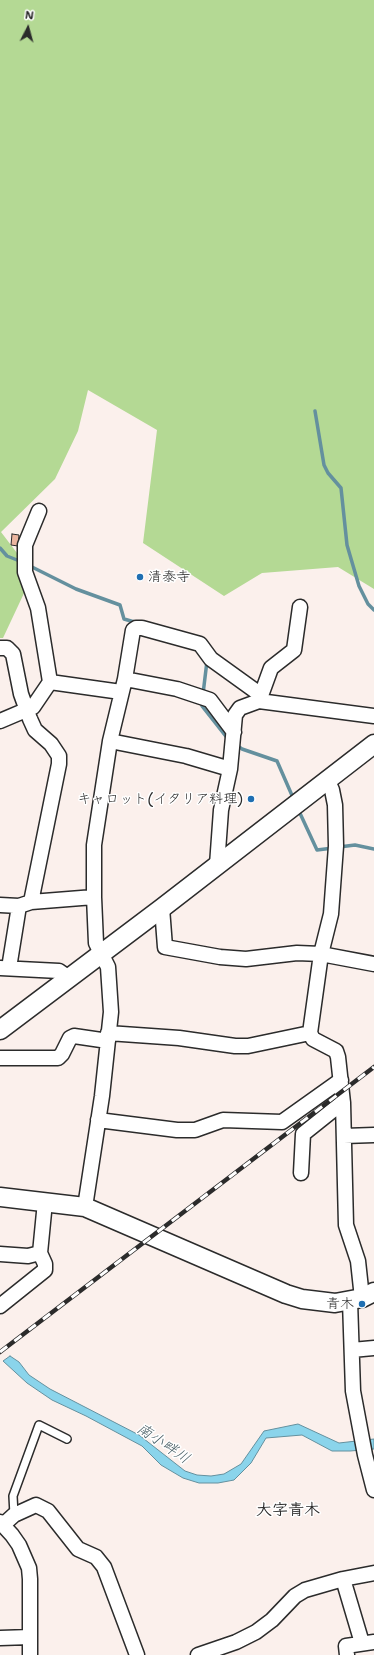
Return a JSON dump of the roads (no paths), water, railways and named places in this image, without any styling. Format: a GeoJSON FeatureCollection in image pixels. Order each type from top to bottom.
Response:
{"type":"FeatureCollection","features":[{"type":"Feature","properties":{"kind":"street"},"geometry":{"type":"LineString","coordinates":[[0,721],[33,706],[50,682],[38,608],[25,572],[25,545],[40,511]]}},
{"type":"Feature","properties":{"kind":"street"},"geometry":{"type":"LineString","coordinates":[[217,865],[221,810],[230,769],[235,715],[240,708],[260,698],[271,668],[294,650],[300,607]]}},
{"type":"Feature","properties":{"kind":"street"},"geometry":{"type":"LineString","coordinates":[[85,1207],[98,1120],[111,1012],[108,967],[96,943],[94,845],[110,742],[123,686],[132,630],[142,628],[200,644],[211,659],[260,698],[374,716]]}},
{"type":"Feature","properties":{"kind":"street"},"geometry":{"type":"LineString","coordinates":[[0,648],[7,648],[13,654],[26,710],[36,730],[51,744],[59,756],[59,764],[25,904],[4,968],[59,971],[69,978]]}},
{"type":"Feature","properties":{"kind":"street"},"geometry":{"type":"LineString","coordinates":[[50,682],[176,689],[210,700],[234,732]]}},
{"type":"Feature","properties":{"kind":"street"},"geometry":{"type":"LineString","coordinates":[[110,742],[186,756],[230,769]]}},
{"type":"Feature","properties":{"kind":"street"},"geometry":{"type":"LineString","coordinates":[[0,1030],[102,954],[374,744]]}},
{"type":"Feature","properties":{"kind":"street"},"geometry":{"type":"LineString","coordinates":[[327,779],[332,790],[335,804],[336,846],[331,914],[320,954],[310,1033],[314,1039],[336,1051],[338,1057],[343,1102],[346,1225],[367,1295],[352,1350],[353,1391],[362,1441],[374,1490]]}},
{"type":"Feature","properties":{"kind":"street"},"geometry":{"type":"LineString","coordinates":[[0,905],[94,897]]}},
{"type":"Feature","properties":{"kind":"street"},"geometry":{"type":"LineString","coordinates":[[162,908],[165,947],[220,957],[246,959],[297,952],[320,954],[374,964]]}},
{"type":"Feature","properties":{"kind":"street"},"geometry":{"type":"LineString","coordinates":[[0,1058],[58,1058],[62,1054],[70,1038],[74,1036],[179,1038],[235,1046],[248,1046],[310,1033]]}},
{"type":"Feature","properties":{"kind":"street"},"geometry":{"type":"LineString","coordinates":[[98,1120],[177,1130],[195,1130],[223,1120],[282,1122],[341,1080]]}},
{"type":"Feature","properties":{"kind":"street"},"geometry":{"type":"LineString","coordinates":[[301,1173],[303,1134],[343,1102]]}},
{"type":"Feature","properties":{"kind":"street"},"geometry":{"type":"LineString","coordinates":[[344,1136],[374,1135]]}},
{"type":"Feature","properties":{"kind":"street"},"geometry":{"type":"LineString","coordinates":[[0,1197],[85,1207],[286,1294],[302,1299],[335,1303],[367,1295]]}},
{"type":"Feature","properties":{"kind":"street"},"geometry":{"type":"LineString","coordinates":[[0,1306],[45,1270],[45,1264],[40,1253],[45,1202]]}},
{"type":"Feature","properties":{"kind":"street"},"geometry":{"type":"LineString","coordinates":[[0,1254],[28,1256],[40,1253]]}},
{"type":"Feature","properties":{"kind":"street"},"geometry":{"type":"LineString","coordinates":[[352,1350],[374,1348]]}},
{"type":"Feature","properties":{"kind":"street"},"geometry":{"type":"LineString","coordinates":[[30,1655],[29,1568],[19,1545],[2,1524],[14,1515],[36,1505],[48,1511],[78,1549],[96,1557],[104,1567],[137,1655]]}},
{"type":"Feature","properties":{"kind":"street"},"geometry":{"type":"LineString","coordinates":[[198,1655],[236,1648],[272,1620],[295,1596],[305,1590],[343,1579],[374,1573]]}},
{"type":"Feature","properties":{"kind":"street"},"geometry":{"type":"LineString","coordinates":[[343,1579],[368,1642],[346,1646],[347,1655]]}},
{"type":"Feature","properties":{"kind":"street"},"geometry":{"type":"LineString","coordinates":[[0,1638],[30,1637]]}},
{"type":"Feature","properties":{"kind":"lane"},"geometry":{"type":"LineString","coordinates":[[14,1515],[12,1496],[39,1426],[66,1439]]}},
{"type":"Feature","properties":{"kind":"water"},"geometry":{"type":"Polygon","coordinates":[[[10,1356],[19,1362],[29,1375],[50,1389],[139,1435],[185,1471],[197,1475],[211,1476],[224,1474],[241,1464],[264,1431],[298,1424],[339,1443],[374,1439],[374,1449],[332,1451],[302,1435],[266,1438],[251,1463],[234,1480],[218,1483],[199,1483],[183,1478],[161,1465],[142,1446],[86,1416],[52,1400],[27,1383],[3,1361],[10,1356]]]}},
{"type":"Feature","properties":{"kind":"waterway"},"geometry":{"type":"LineString","coordinates":[[315,411],[324,465],[328,473],[341,488],[347,545],[359,586],[368,604],[374,610]]}},
{"type":"Feature","properties":{"kind":"waterway"},"geometry":{"type":"LineString","coordinates":[[0,548],[7,556],[22,562]]}},
{"type":"Feature","properties":{"kind":"waterway"},"geometry":{"type":"LineString","coordinates":[[28,565],[76,589],[120,605],[124,619],[138,623]]}},
{"type":"Feature","properties":{"kind":"waterway"},"geometry":{"type":"LineString","coordinates":[[203,694],[207,661]]}},
{"type":"Feature","properties":{"kind":"waterway"},"geometry":{"type":"LineString","coordinates":[[203,701],[202,706],[228,739]]}},
{"type":"Feature","properties":{"kind":"waterway"},"geometry":{"type":"LineString","coordinates":[[237,745],[242,749],[277,761],[294,800]]}},
{"type":"Feature","properties":{"kind":"waterway"},"geometry":{"type":"LineString","coordinates":[[298,809],[317,850],[333,848]]}},
{"type":"Feature","properties":{"kind":"waterway"},"geometry":{"type":"LineString","coordinates":[[339,847],[355,845],[374,849]]}},
{"type":"Feature","properties":{"kind":"railway"},"geometry":{"type":"LineString","coordinates":[[0,1352],[374,1067]]}},
{"type":"Feature","properties":{"kind":"place","name":"清泰寺"},"geometry":{"type":"Point","coordinates":[140,577]}},
{"type":"Feature","properties":{"kind":"place","name":"キャロット(イタリア料理)"},"geometry":{"type":"Point","coordinates":[251,799]}},
{"type":"Feature","properties":{"kind":"place","name":"青木"},"geometry":{"type":"Point","coordinates":[362,1304]}},
{"type":"Feature","properties":{"kind":"district","name":"大字青木"},"geometry":{"type":"Point","coordinates":[288,1511]}},
{"type":"Feature","properties":{"kind":"water label","name":"南小畔川"},"geometry":{"type":"Point","coordinates":[163,1444]}}]}
